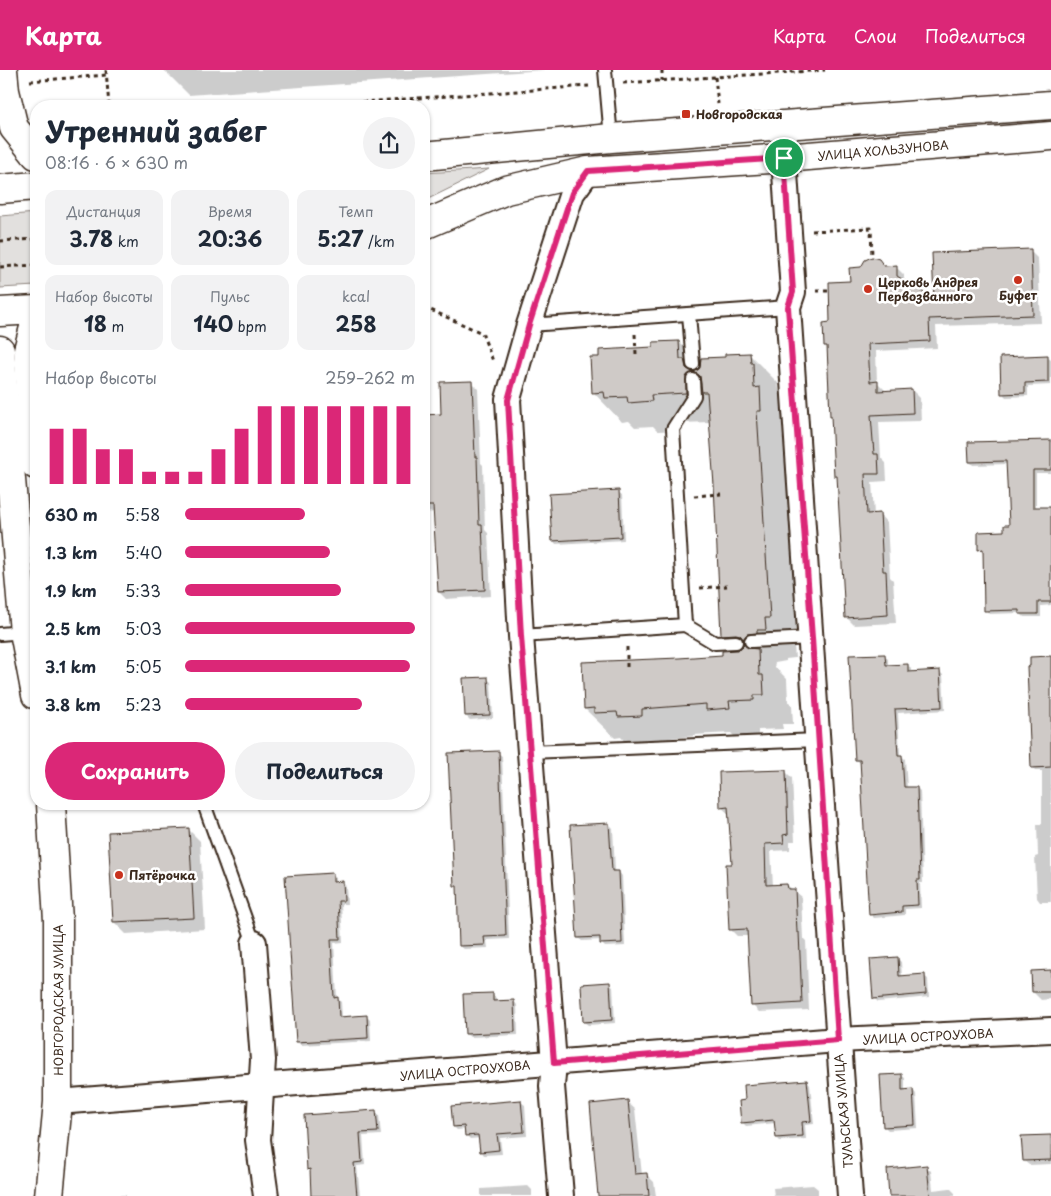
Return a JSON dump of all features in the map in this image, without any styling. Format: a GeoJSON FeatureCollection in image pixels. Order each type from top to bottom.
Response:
{"type":"FeatureCollection","features":[{"type":"Feature","properties":{"kind":"main road"},"geometry":{"type":"LineString","coordinates":[[3,70],[5,91],[14,128],[30,148]]}},
{"type":"Feature","properties":{"kind":"main road"},"geometry":{"type":"LineString","coordinates":[[430,155],[611,138],[1051,105]]}},
{"type":"Feature","properties":{"kind":"main road","name":"УЛИЦА ХОЛЬЗУНОВА"},"geometry":{"type":"LineString","coordinates":[[430,222],[506,190],[588,171],[784,158],[1051,136]]}},
{"type":"Feature","properties":{"kind":"main road"},"geometry":{"type":"LineString","coordinates":[[0,189],[30,186]]}},
{"type":"Feature","properties":{"kind":"main road"},"geometry":{"type":"LineString","coordinates":[[0,312],[30,310]]}},
{"type":"Feature","properties":{"kind":"main road"},"geometry":{"type":"LineString","coordinates":[[30,342],[28,350],[30,379]]}},
{"type":"Feature","properties":{"kind":"main road"},"geometry":{"type":"LineString","coordinates":[[0,350],[12,633],[30,680]]}},
{"type":"Feature","properties":{"kind":"main road","name":"НОВГОРОДСКАЯ УЛИЦА"},"geometry":{"type":"LineString","coordinates":[[49,1196],[58,1102],[58,921],[51,810]]}},
{"type":"Feature","properties":{"kind":"street","name":"ТУЛЬСКАЯ УЛИЦА"},"geometry":{"type":"LineString","coordinates":[[784,158],[793,292],[788,307],[850,1196]]}},
{"type":"Feature","properties":{"kind":"street"},"geometry":{"type":"LineString","coordinates":[[561,1196],[552,1086],[554,1063],[521,636],[508,400],[529,325],[572,193],[588,171]]}},
{"type":"Feature","properties":{"kind":"street"},"geometry":{"type":"LineString","coordinates":[[254,944],[263,1060],[258,1140],[266,1196]]}},
{"type":"Feature","properties":{"kind":"street","name":"УЛИЦА ОСТРОУХОВА"},"geometry":{"type":"LineString","coordinates":[[58,1102],[838,1040],[1051,1030]]}},
{"type":"Feature","properties":{"kind":"lane"},"geometry":{"type":"LineString","coordinates":[[605,70],[611,138]]}},
{"type":"Feature","properties":{"kind":"lane"},"geometry":{"type":"LineString","coordinates":[[529,325],[788,307]]}},
{"type":"Feature","properties":{"kind":"lane"},"geometry":{"type":"LineString","coordinates":[[689,314],[692,364]]}},
{"type":"Feature","properties":{"kind":"lane"},"geometry":{"type":"LineString","coordinates":[[685,625],[673,429],[694,396],[693,380]]}},
{"type":"Feature","properties":{"kind":"lane"},"geometry":{"type":"LineString","coordinates":[[521,636],[685,625],[715,643],[736,642]]}},
{"type":"Feature","properties":{"kind":"lane"},"geometry":{"type":"LineString","coordinates":[[750,641],[812,638]]}},
{"type":"Feature","properties":{"kind":"lane"},"geometry":{"type":"LineString","coordinates":[[530,752],[818,740]]}},
{"type":"Feature","properties":{"kind":"lane"},"geometry":{"type":"LineString","coordinates":[[206,810],[254,944]]}},
{"type":"Feature","properties":{"kind":"path"},"geometry":{"type":"LineString","coordinates":[[106,70],[108,100]]}},
{"type":"Feature","properties":{"kind":"path"},"geometry":{"type":"LineString","coordinates":[[662,70],[662,81]]}},
{"type":"Feature","properties":{"kind":"path"},"geometry":{"type":"LineString","coordinates":[[388,100],[825,70]]}},
{"type":"Feature","properties":{"kind":"path"},"geometry":{"type":"LineString","coordinates":[[29,81],[106,75]]}},
{"type":"Feature","properties":{"kind":"path"},"geometry":{"type":"LineString","coordinates":[[789,232],[871,228],[872,256]]}},
{"type":"Feature","properties":{"kind":"path"},"geometry":{"type":"LineString","coordinates":[[0,241],[30,239]]}},
{"type":"Feature","properties":{"kind":"path"},"geometry":{"type":"LineString","coordinates":[[0,267],[30,265]]}},
{"type":"Feature","properties":{"kind":"path"},"geometry":{"type":"LineString","coordinates":[[430,310],[482,333],[508,400]]}},
{"type":"Feature","properties":{"kind":"path"},"geometry":{"type":"LineString","coordinates":[[678,498],[721,494]]}},
{"type":"Feature","properties":{"kind":"path"},"geometry":{"type":"LineString","coordinates":[[683,590],[727,586]]}},
{"type":"Feature","properties":{"kind":"shaded area"},"geometry":{"type":"Polygon","coordinates":[[[489,169],[430,198],[430,173],[489,169]]]}},
{"type":"Feature","properties":{"kind":"shaded area"},"geometry":{"type":"Polygon","coordinates":[[[30,214],[30,286],[0,288],[0,216],[30,214]]]}},
{"type":"Feature","properties":{"kind":"building"},"geometry":{"type":"Polygon","coordinates":[[[1031,249],[1033,315],[929,319],[930,341],[868,344],[870,382],[878,381],[878,391],[912,389],[913,413],[871,415],[874,454],[878,454],[879,474],[865,474],[867,514],[880,513],[883,571],[886,571],[888,615],[845,618],[837,476],[834,476],[830,416],[827,346],[824,346],[823,323],[830,322],[829,282],[850,281],[849,268],[861,267],[865,260],[872,257],[879,259],[884,266],[897,265],[897,276],[934,299],[932,253],[1031,249]]]}},
{"type":"Feature","properties":{"kind":"building"},"geometry":{"type":"Polygon","coordinates":[[[679,341],[680,359],[684,359],[686,368],[693,372],[686,377],[686,393],[651,395],[652,401],[628,403],[627,397],[605,398],[604,392],[592,393],[590,357],[599,357],[599,350],[653,347],[653,342],[679,341]]]}},
{"type":"Feature","properties":{"kind":"building"},"geometry":{"type":"Polygon","coordinates":[[[750,353],[751,363],[753,363],[754,388],[760,387],[761,411],[757,411],[770,618],[765,618],[766,630],[757,630],[757,633],[747,634],[743,639],[740,635],[736,634],[721,635],[714,485],[707,392],[702,392],[700,376],[694,372],[700,368],[701,358],[725,357],[725,354],[750,353]]]}},
{"type":"Feature","properties":{"kind":"building"},"geometry":{"type":"Polygon","coordinates":[[[1048,355],[1048,382],[1025,383],[1025,393],[1001,394],[1000,357],[1048,355]]]}},
{"type":"Feature","properties":{"kind":"building"},"geometry":{"type":"Polygon","coordinates":[[[472,381],[479,525],[482,525],[485,590],[438,592],[433,506],[430,506],[430,415],[441,414],[440,382],[472,381]]]}},
{"type":"Feature","properties":{"kind":"building"},"geometry":{"type":"Polygon","coordinates":[[[1051,440],[1051,470],[1033,470],[1033,507],[1051,507],[1051,602],[1038,602],[1038,614],[1019,614],[1019,610],[984,611],[983,549],[978,550],[978,532],[1004,531],[1004,525],[1009,525],[1006,461],[969,462],[968,442],[1051,440]]]}},
{"type":"Feature","properties":{"kind":"building"},"geometry":{"type":"Polygon","coordinates":[[[619,490],[621,537],[552,541],[549,494],[619,490]]]}},
{"type":"Feature","properties":{"kind":"building"},"geometry":{"type":"Polygon","coordinates":[[[744,644],[748,648],[758,649],[759,675],[763,675],[764,695],[754,695],[754,700],[729,701],[730,708],[706,710],[706,704],[642,709],[642,716],[618,717],[617,712],[594,713],[594,708],[584,709],[582,662],[722,655],[722,651],[741,649],[744,644]]]}},
{"type":"Feature","properties":{"kind":"building"},"geometry":{"type":"Polygon","coordinates":[[[885,654],[886,665],[908,664],[908,672],[940,670],[942,707],[895,709],[898,755],[902,755],[904,787],[917,787],[920,880],[917,880],[918,905],[902,906],[902,912],[869,915],[860,760],[855,760],[849,655],[885,654]]]}},
{"type":"Feature","properties":{"kind":"building"},"geometry":{"type":"Polygon","coordinates":[[[1051,656],[1051,767],[1031,768],[1027,666],[1030,666],[1030,657],[1051,656]]]}},
{"type":"Feature","properties":{"kind":"building"},"geometry":{"type":"Polygon","coordinates":[[[488,677],[490,715],[465,716],[463,678],[488,677]]]}},
{"type":"Feature","properties":{"kind":"building"},"geometry":{"type":"Polygon","coordinates":[[[499,751],[506,936],[484,937],[485,945],[459,946],[457,886],[454,886],[448,753],[499,751]]]}},
{"type":"Feature","properties":{"kind":"building"},"geometry":{"type":"Polygon","coordinates":[[[786,770],[788,834],[783,835],[784,843],[765,844],[766,885],[787,884],[788,889],[795,889],[802,1003],[751,1006],[747,929],[729,930],[726,864],[732,864],[728,807],[720,808],[719,772],[786,770]]]}},
{"type":"Feature","properties":{"kind":"building"},"geometry":{"type":"Polygon","coordinates":[[[609,823],[612,871],[619,871],[622,943],[600,944],[600,937],[577,938],[570,825],[609,823]]]}},
{"type":"Feature","properties":{"kind":"building"},"geometry":{"type":"Polygon","coordinates":[[[189,828],[194,918],[113,922],[108,832],[189,828]]]}},
{"type":"Feature","properties":{"kind":"building"},"geometry":{"type":"Polygon","coordinates":[[[333,873],[333,882],[343,881],[344,901],[338,901],[340,939],[331,939],[334,998],[338,997],[339,1017],[367,1015],[368,1038],[296,1042],[285,876],[333,873]]]}},
{"type":"Feature","properties":{"kind":"building"},"geometry":{"type":"Polygon","coordinates":[[[898,957],[899,976],[925,974],[926,994],[873,999],[870,959],[898,957]]]}},
{"type":"Feature","properties":{"kind":"building"},"geometry":{"type":"Polygon","coordinates":[[[1051,970],[1051,992],[1032,992],[1031,971],[1051,970]]]}},
{"type":"Feature","properties":{"kind":"building"},"geometry":{"type":"Polygon","coordinates":[[[610,982],[612,1020],[583,1022],[581,984],[610,982]]]}},
{"type":"Feature","properties":{"kind":"building"},"geometry":{"type":"Polygon","coordinates":[[[493,993],[493,1001],[514,1000],[515,1032],[465,1034],[463,994],[493,993]]]}},
{"type":"Feature","properties":{"kind":"building"},"geometry":{"type":"Polygon","coordinates":[[[902,1074],[902,1090],[913,1089],[915,1125],[883,1127],[880,1075],[902,1074]]]}},
{"type":"Feature","properties":{"kind":"building"},"geometry":{"type":"Polygon","coordinates":[[[807,1080],[811,1121],[802,1122],[803,1136],[776,1138],[774,1120],[741,1123],[739,1101],[745,1100],[744,1085],[807,1080]]]}},
{"type":"Feature","properties":{"kind":"building"},"geometry":{"type":"Polygon","coordinates":[[[521,1100],[524,1132],[497,1134],[499,1150],[480,1152],[478,1135],[465,1136],[464,1126],[453,1127],[451,1106],[521,1100]]]}},
{"type":"Feature","properties":{"kind":"building"},"geometry":{"type":"Polygon","coordinates":[[[628,1100],[635,1174],[647,1173],[649,1196],[598,1196],[590,1104],[628,1100]]]}},
{"type":"Feature","properties":{"kind":"building"},"geometry":{"type":"Polygon","coordinates":[[[376,1110],[378,1132],[360,1133],[362,1162],[354,1163],[357,1196],[311,1196],[310,1169],[307,1170],[304,1115],[376,1110]]]}},
{"type":"Feature","properties":{"kind":"building"},"geometry":{"type":"Polygon","coordinates":[[[1051,1135],[1051,1160],[1023,1161],[1021,1136],[1051,1135]]]}},
{"type":"Feature","properties":{"kind":"building"},"geometry":{"type":"Polygon","coordinates":[[[927,1165],[930,1196],[889,1196],[887,1169],[927,1165]]]}},
{"type":"Feature","properties":{"kind":"place","name":"Новгородская"},"geometry":{"type":"Point","coordinates":[686,114]}},
{"type":"Feature","properties":{"kind":"place","name":"Буфет"},"geometry":{"type":"Point","coordinates":[1018,280]}},
{"type":"Feature","properties":{"kind":"place","name":"Церковь Андрея Первозванного"},"geometry":{"type":"Point","coordinates":[868,289]}},
{"type":"Feature","properties":{"kind":"place","name":"Пятёрочка"},"geometry":{"type":"Point","coordinates":[119,875]}},
{"type":"Feature","properties":{"kind":"route"},"geometry":{"type":"LineString","coordinates":[[784,158],[793,292],[788,307],[838,1040],[554,1063],[521,636],[508,400],[529,325],[572,193],[588,171],[784,158]]}}]}
